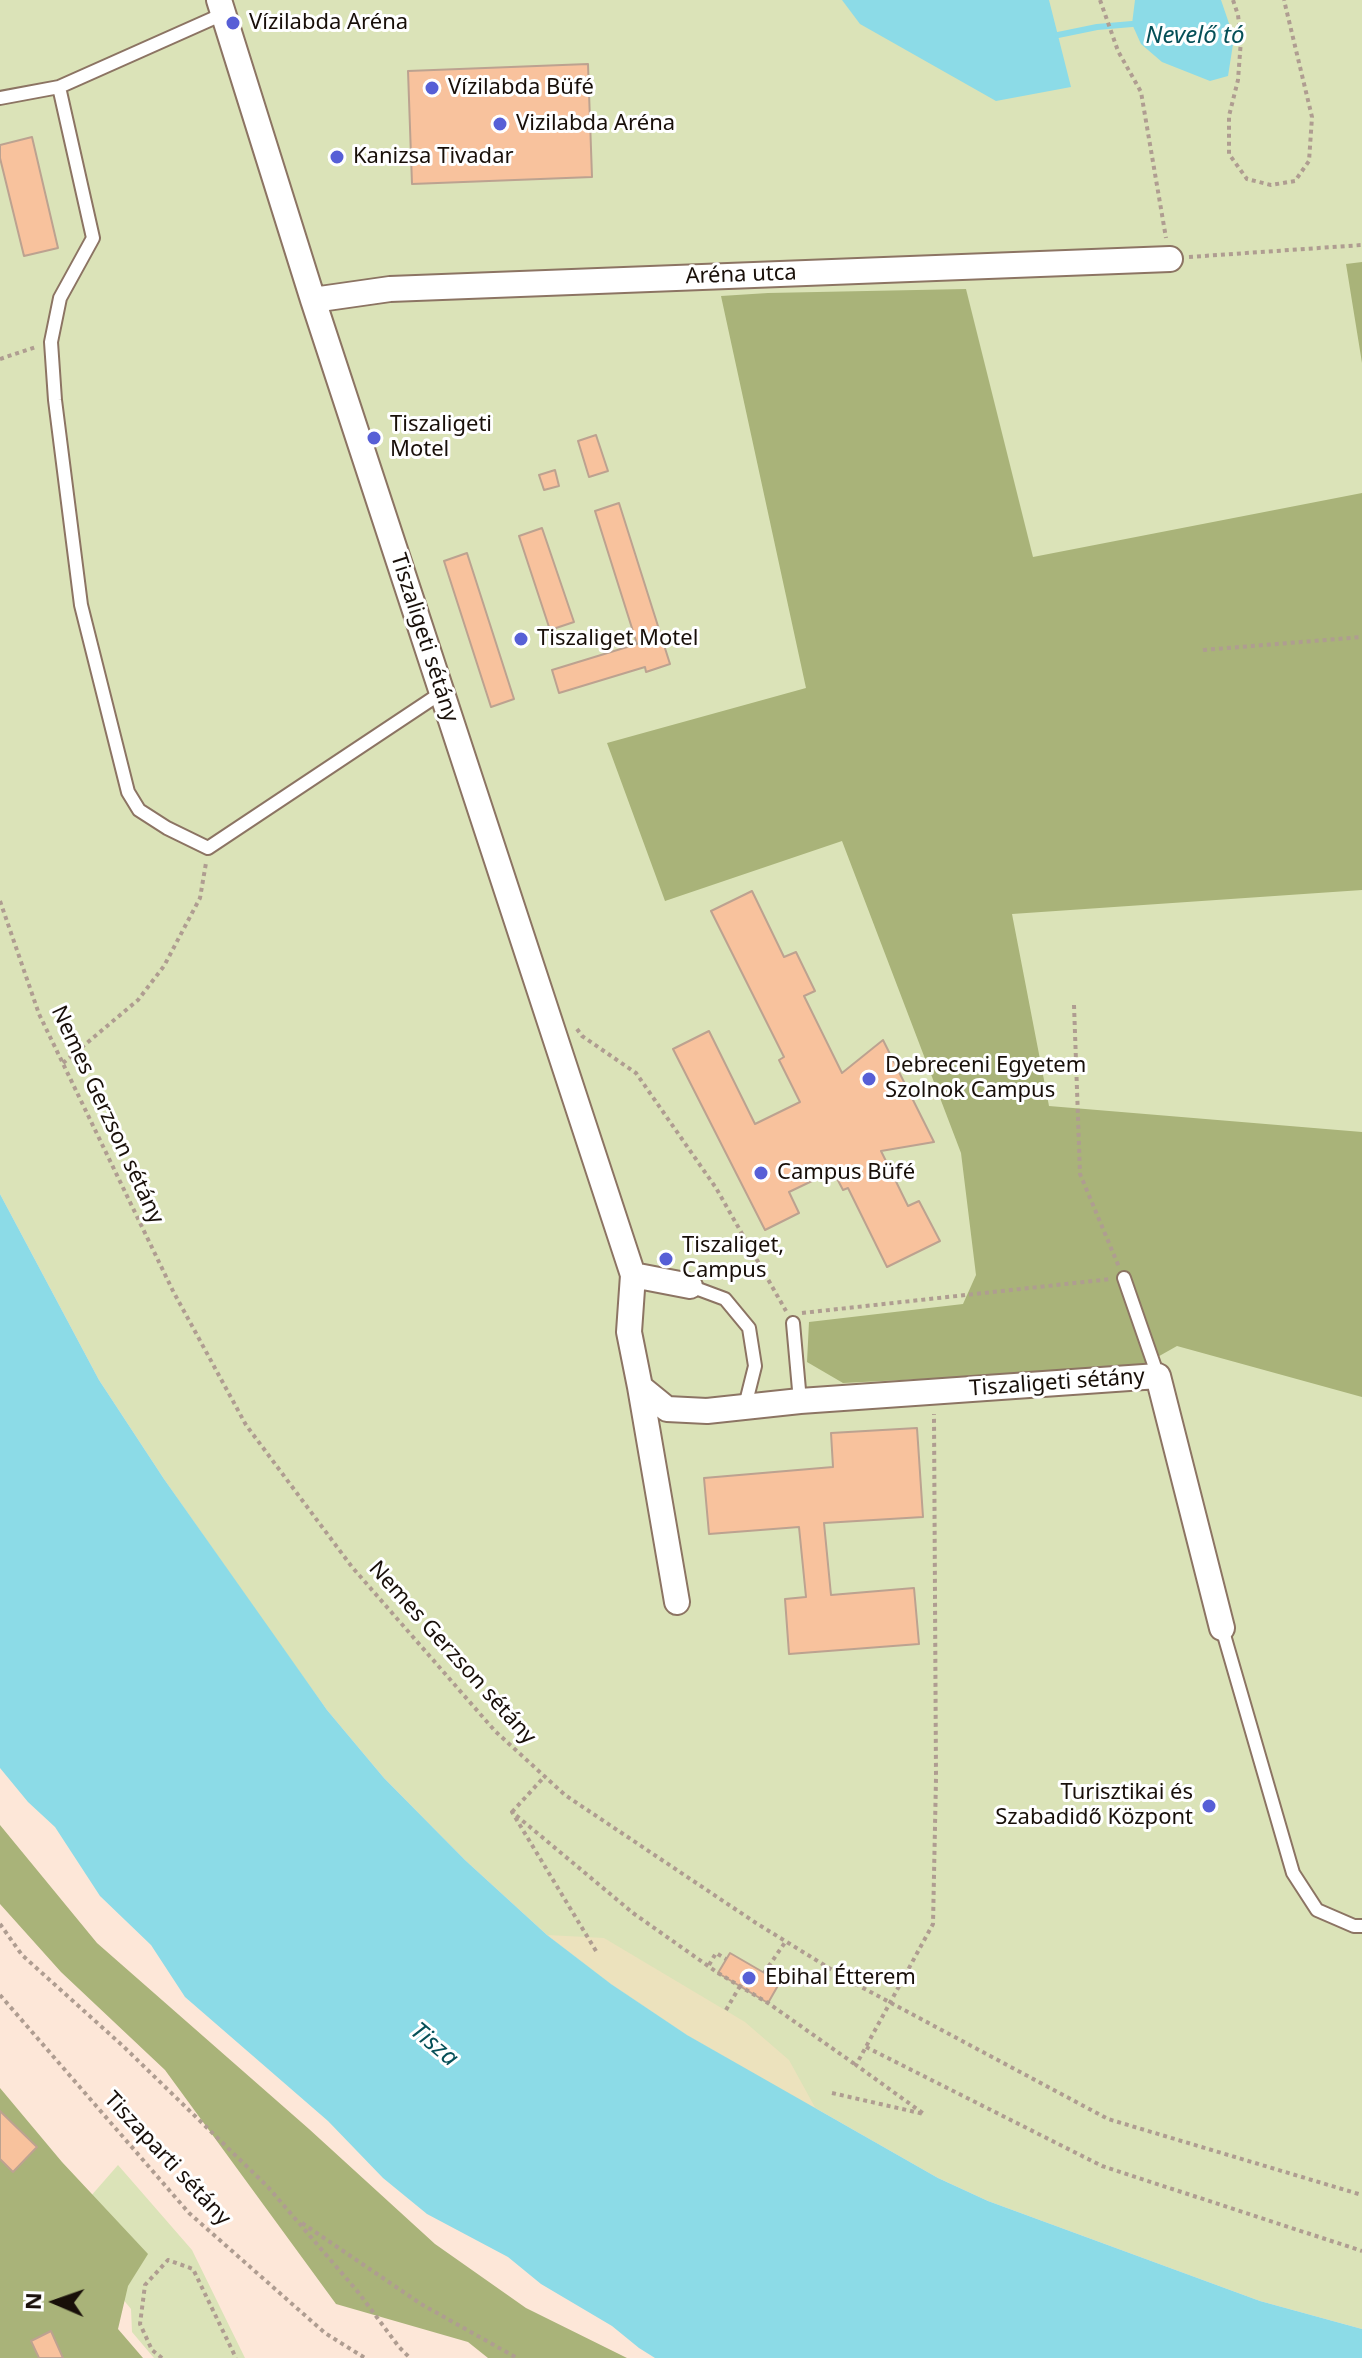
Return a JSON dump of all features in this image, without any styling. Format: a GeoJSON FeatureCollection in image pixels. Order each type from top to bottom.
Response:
{"type":"FeatureCollection","features":[{"type":"Feature","properties":{"kind":"street","name":"Tiszaligeti sétány"},"geometry":{"type":"LineString","coordinates":[[221,7],[313,300],[633,1275],[629,1332],[677,1602]]}},
{"type":"Feature","properties":{"kind":"street","name":"Aréna utca"},"geometry":{"type":"LineString","coordinates":[[313,300],[390,289],[1170,259]]}},
{"type":"Feature","properties":{"kind":"street"},"geometry":{"type":"LineString","coordinates":[[633,1275],[690,1286]]}},
{"type":"Feature","properties":{"kind":"street","name":"Tiszaligeti sétány"},"geometry":{"type":"LineString","coordinates":[[640,1387],[667,1409],[707,1411],[800,1401],[1158,1376],[1222,1628]]}},
{"type":"Feature","properties":{"kind":"lane"},"geometry":{"type":"LineString","coordinates":[[0,98],[59,87],[221,7]]}},
{"type":"Feature","properties":{"kind":"lane"},"geometry":{"type":"LineString","coordinates":[[59,87],[93,238],[60,298],[51,342],[55,400],[81,605],[128,792],[139,810],[208,848],[441,693]]}},
{"type":"Feature","properties":{"kind":"lane"},"geometry":{"type":"LineString","coordinates":[[1124,1278],[1158,1376]]}},
{"type":"Feature","properties":{"kind":"lane"},"geometry":{"type":"LineString","coordinates":[[690,1286],[725,1299],[749,1328],[755,1366],[745,1406]]}},
{"type":"Feature","properties":{"kind":"lane"},"geometry":{"type":"LineString","coordinates":[[793,1323],[800,1401]]}},
{"type":"Feature","properties":{"kind":"lane"},"geometry":{"type":"LineString","coordinates":[[1222,1628],[1293,1873],[1317,1910],[1354,1926],[1362,1926]]}},
{"type":"Feature","properties":{"kind":"path"},"geometry":{"type":"LineString","coordinates":[[1100,0],[1118,51],[1141,92],[1170,259],[1362,246]]}},
{"type":"Feature","properties":{"kind":"path"},"geometry":{"type":"LineString","coordinates":[[1233,0],[1241,40],[1238,80],[1229,116],[1229,154],[1247,179],[1271,185],[1295,181],[1309,161],[1312,117],[1284,0]]}},
{"type":"Feature","properties":{"kind":"path"},"geometry":{"type":"LineString","coordinates":[[0,359],[51,342]]}},
{"type":"Feature","properties":{"kind":"path"},"geometry":{"type":"LineString","coordinates":[[1203,650],[1362,637]]}},
{"type":"Feature","properties":{"kind":"path"},"geometry":{"type":"LineString","coordinates":[[63,1063],[138,1000],[164,966],[200,898],[208,848]]}},
{"type":"Feature","properties":{"kind":"path","name":"Nemes Gerzson sétány"},"geometry":{"type":"LineString","coordinates":[[0,901],[39,1014],[173,1291],[246,1425],[352,1567],[495,1731],[565,1795],[850,1981],[1108,2119],[1362,2195]]}},
{"type":"Feature","properties":{"kind":"path"},"geometry":{"type":"LineString","coordinates":[[575,1027],[582,1036],[636,1073],[716,1188],[788,1314],[1124,1278],[1080,1174],[1074,1005]]}},
{"type":"Feature","properties":{"kind":"path"},"geometry":{"type":"LineString","coordinates":[[856,2065],[933,1924],[936,1778],[934,1392]]}},
{"type":"Feature","properties":{"kind":"path"},"geometry":{"type":"LineString","coordinates":[[512,1812],[545,1776]]}},
{"type":"Feature","properties":{"kind":"path"},"geometry":{"type":"LineString","coordinates":[[512,1812],[596,1951]]}},
{"type":"Feature","properties":{"kind":"path"},"geometry":{"type":"LineString","coordinates":[[512,1812],[633,1913],[768,2003],[924,2114],[832,2093]]}},
{"type":"Feature","properties":{"kind":"path"},"geometry":{"type":"LineString","coordinates":[[0,1924],[22,1955],[268,2187],[410,2358]]}},
{"type":"Feature","properties":{"kind":"path"},"geometry":{"type":"LineString","coordinates":[[764,1973],[786,1941]]}},
{"type":"Feature","properties":{"kind":"path"},"geometry":{"type":"LineString","coordinates":[[709,1966],[716,1953],[726,1959]]}},
{"type":"Feature","properties":{"kind":"path"},"geometry":{"type":"LineString","coordinates":[[726,2010],[740,1986]]}},
{"type":"Feature","properties":{"kind":"path","name":"Tiszaparti sétány"},"geometry":{"type":"LineString","coordinates":[[0,1995],[189,2213],[325,2333],[365,2358]]}},
{"type":"Feature","properties":{"kind":"path"},"geometry":{"type":"LineString","coordinates":[[866,2047],[1102,2166],[1362,2251]]}},
{"type":"Feature","properties":{"kind":"path"},"geometry":{"type":"LineString","coordinates":[[297,2220],[421,2304],[517,2358]]}},
{"type":"Feature","properties":{"kind":"path"},"geometry":{"type":"LineString","coordinates":[[162,2358],[152,2350],[140,2324],[145,2285],[168,2260],[193,2269],[236,2358]]}},
{"type":"Feature","properties":{"kind":"green space"},"geometry":{"type":"Polygon","coordinates":[[[0,0],[1362,0],[1362,2329],[1260,2301],[988,2201],[938,2178],[687,2035],[611,1984],[547,1935],[465,1860],[384,1778],[327,1710],[271,1632],[99,1380],[0,1194],[0,0]]]}},
{"type":"Feature","properties":{"kind":"green space"},"geometry":{"type":"Polygon","coordinates":[[[1362,262],[1362,363],[1346,264],[1362,262]]]}},
{"type":"Feature","properties":{"kind":"green space"},"geometry":{"type":"Polygon","coordinates":[[[966,289],[1033,557],[1362,493],[1362,890],[1012,914],[1049,1106],[1362,1132],[1362,1397],[1177,1346],[1138,1368],[843,1383],[807,1362],[809,1322],[963,1304],[976,1275],[961,1153],[842,841],[665,901],[607,743],[806,688],[721,296],[966,289]]]}},
{"type":"Feature","properties":{"kind":"green space"},"geometry":{"type":"Polygon","coordinates":[[[0,1825],[97,1943],[435,2244],[526,2308],[627,2358],[488,2358],[468,2342],[336,2304],[165,2070],[61,1972],[0,1904],[0,1825]]]}},
{"type":"Feature","properties":{"kind":"green space"},"geometry":{"type":"Polygon","coordinates":[[[0,2088],[62,2162],[148,2254],[128,2286],[118,2329],[143,2358],[0,2358],[0,2088]]]}},
{"type":"Feature","properties":{"kind":"green space"},"geometry":{"type":"Polygon","coordinates":[[[118,2165],[192,2250],[245,2358],[154,2358],[132,2332],[131,2309],[85,2253],[90,2197],[118,2165]]]}},
{"type":"Feature","properties":{"kind":"sand"},"geometry":{"type":"Polygon","coordinates":[[[547,1935],[604,1938],[745,2022],[789,2060],[817,2111],[687,2035],[611,1984],[547,1935]]]}},
{"type":"Feature","properties":{"kind":"water"},"geometry":{"type":"Polygon","coordinates":[[[842,0],[1049,0],[1071,87],[996,101],[860,24],[842,0]]]}},
{"type":"Feature","properties":{"kind":"water","name":"Nevelő tó"},"geometry":{"type":"Polygon","coordinates":[[[1135,0],[1221,0],[1234,38],[1228,76],[1210,81],[1162,62],[1141,44],[1132,24],[1135,0]]]}},
{"type":"Feature","properties":{"kind":"water","name":"Tisza"},"geometry":{"type":"Polygon","coordinates":[[[0,1194],[99,1380],[164,1479],[327,1710],[384,1778],[465,1860],[547,1935],[611,1984],[687,2035],[938,2178],[988,2201],[1260,2301],[1362,2329],[1362,2358],[655,2358],[612,2326],[541,2284],[508,2257],[427,2214],[383,2178],[328,2121],[185,1997],[151,1945],[100,1896],[55,1827],[28,1802],[0,1768],[0,1194]]]}},
{"type":"Feature","properties":{"kind":"building","name":"Vizilabda Aréna"},"geometry":{"type":"Polygon","coordinates":[[[588,64],[592,177],[412,184],[408,71],[588,64]]]}},
{"type":"Feature","properties":{"kind":"building"},"geometry":{"type":"Polygon","coordinates":[[[32,137],[58,248],[24,256],[0,158],[0,145],[32,137]]]}},
{"type":"Feature","properties":{"kind":"building"},"geometry":{"type":"Polygon","coordinates":[[[596,435],[608,471],[589,477],[578,441],[596,435]]]}},
{"type":"Feature","properties":{"kind":"building"},"geometry":{"type":"Polygon","coordinates":[[[555,470],[559,486],[544,490],[539,475],[555,470]]]}},
{"type":"Feature","properties":{"kind":"building"},"geometry":{"type":"Polygon","coordinates":[[[619,503],[670,664],[646,672],[645,667],[559,693],[552,670],[637,644],[595,511],[619,503]]]}},
{"type":"Feature","properties":{"kind":"building"},"geometry":{"type":"Polygon","coordinates":[[[542,528],[574,622],[550,630],[519,536],[542,528]]]}},
{"type":"Feature","properties":{"kind":"building"},"geometry":{"type":"Polygon","coordinates":[[[467,553],[514,699],[491,707],[444,561],[467,553]]]}},
{"type":"Feature","properties":{"kind":"building","name":"Debreceni Egyetem Szolnok Campus"},"geometry":{"type":"Polygon","coordinates":[[[752,891],[784,957],[796,952],[815,991],[804,996],[842,1073],[883,1040],[934,1142],[881,1151],[908,1206],[919,1201],[940,1241],[887,1267],[848,1188],[843,1190],[833,1171],[789,1192],[799,1213],[765,1230],[673,1049],[709,1031],[755,1124],[800,1102],[779,1060],[784,1057],[711,911],[752,891]]]}},
{"type":"Feature","properties":{"kind":"building"},"geometry":{"type":"Polygon","coordinates":[[[917,1428],[923,1517],[824,1523],[831,1595],[914,1588],[919,1644],[789,1654],[785,1599],[806,1597],[799,1527],[709,1534],[704,1478],[833,1467],[831,1433],[917,1428]]]}},
{"type":"Feature","properties":{"kind":"building","name":"Ebihal Étterem"},"geometry":{"type":"Polygon","coordinates":[[[730,1953],[780,1982],[768,2003],[718,1973],[730,1953]]]}},
{"type":"Feature","properties":{"kind":"building"},"geometry":{"type":"Polygon","coordinates":[[[0,2111],[37,2147],[13,2172],[0,2159],[0,2111]]]}},
{"type":"Feature","properties":{"kind":"building"},"geometry":{"type":"Polygon","coordinates":[[[51,2331],[63,2358],[39,2358],[31,2341],[51,2331]]]}},
{"type":"Feature","properties":{"kind":"waterway"},"geometry":{"type":"LineString","coordinates":[[1058,35],[1132,24]]}},
{"type":"Feature","properties":{"kind":"place","name":"Vízilabda Aréna"},"geometry":{"type":"Point","coordinates":[233,23]}},
{"type":"Feature","properties":{"kind":"place","name":"Vízilabda Büfé"},"geometry":{"type":"Point","coordinates":[432,88]}},
{"type":"Feature","properties":{"kind":"place","name":"Vizilabda Aréna"},"geometry":{"type":"Point","coordinates":[500,124]}},
{"type":"Feature","properties":{"kind":"place","name":"Kanizsa Tivadar"},"geometry":{"type":"Point","coordinates":[337,157]}},
{"type":"Feature","properties":{"kind":"place","name":"Tiszaligeti Motel"},"geometry":{"type":"Point","coordinates":[374,438]}},
{"type":"Feature","properties":{"kind":"place","name":"Tiszaliget Motel"},"geometry":{"type":"Point","coordinates":[521,639]}},
{"type":"Feature","properties":{"kind":"place","name":"Debreceni Egyetem Szolnok Campus"},"geometry":{"type":"Point","coordinates":[869,1079]}},
{"type":"Feature","properties":{"kind":"place","name":"Campus Büfé"},"geometry":{"type":"Point","coordinates":[761,1173]}},
{"type":"Feature","properties":{"kind":"place","name":"Tiszaliget, Campus"},"geometry":{"type":"Point","coordinates":[666,1259]}},
{"type":"Feature","properties":{"kind":"place","name":"Turisztikai és Szabadidő Központ"},"geometry":{"type":"Point","coordinates":[1209,1806]}},
{"type":"Feature","properties":{"kind":"place","name":"Ebihal Étterem"},"geometry":{"type":"Point","coordinates":[749,1978]}}]}
